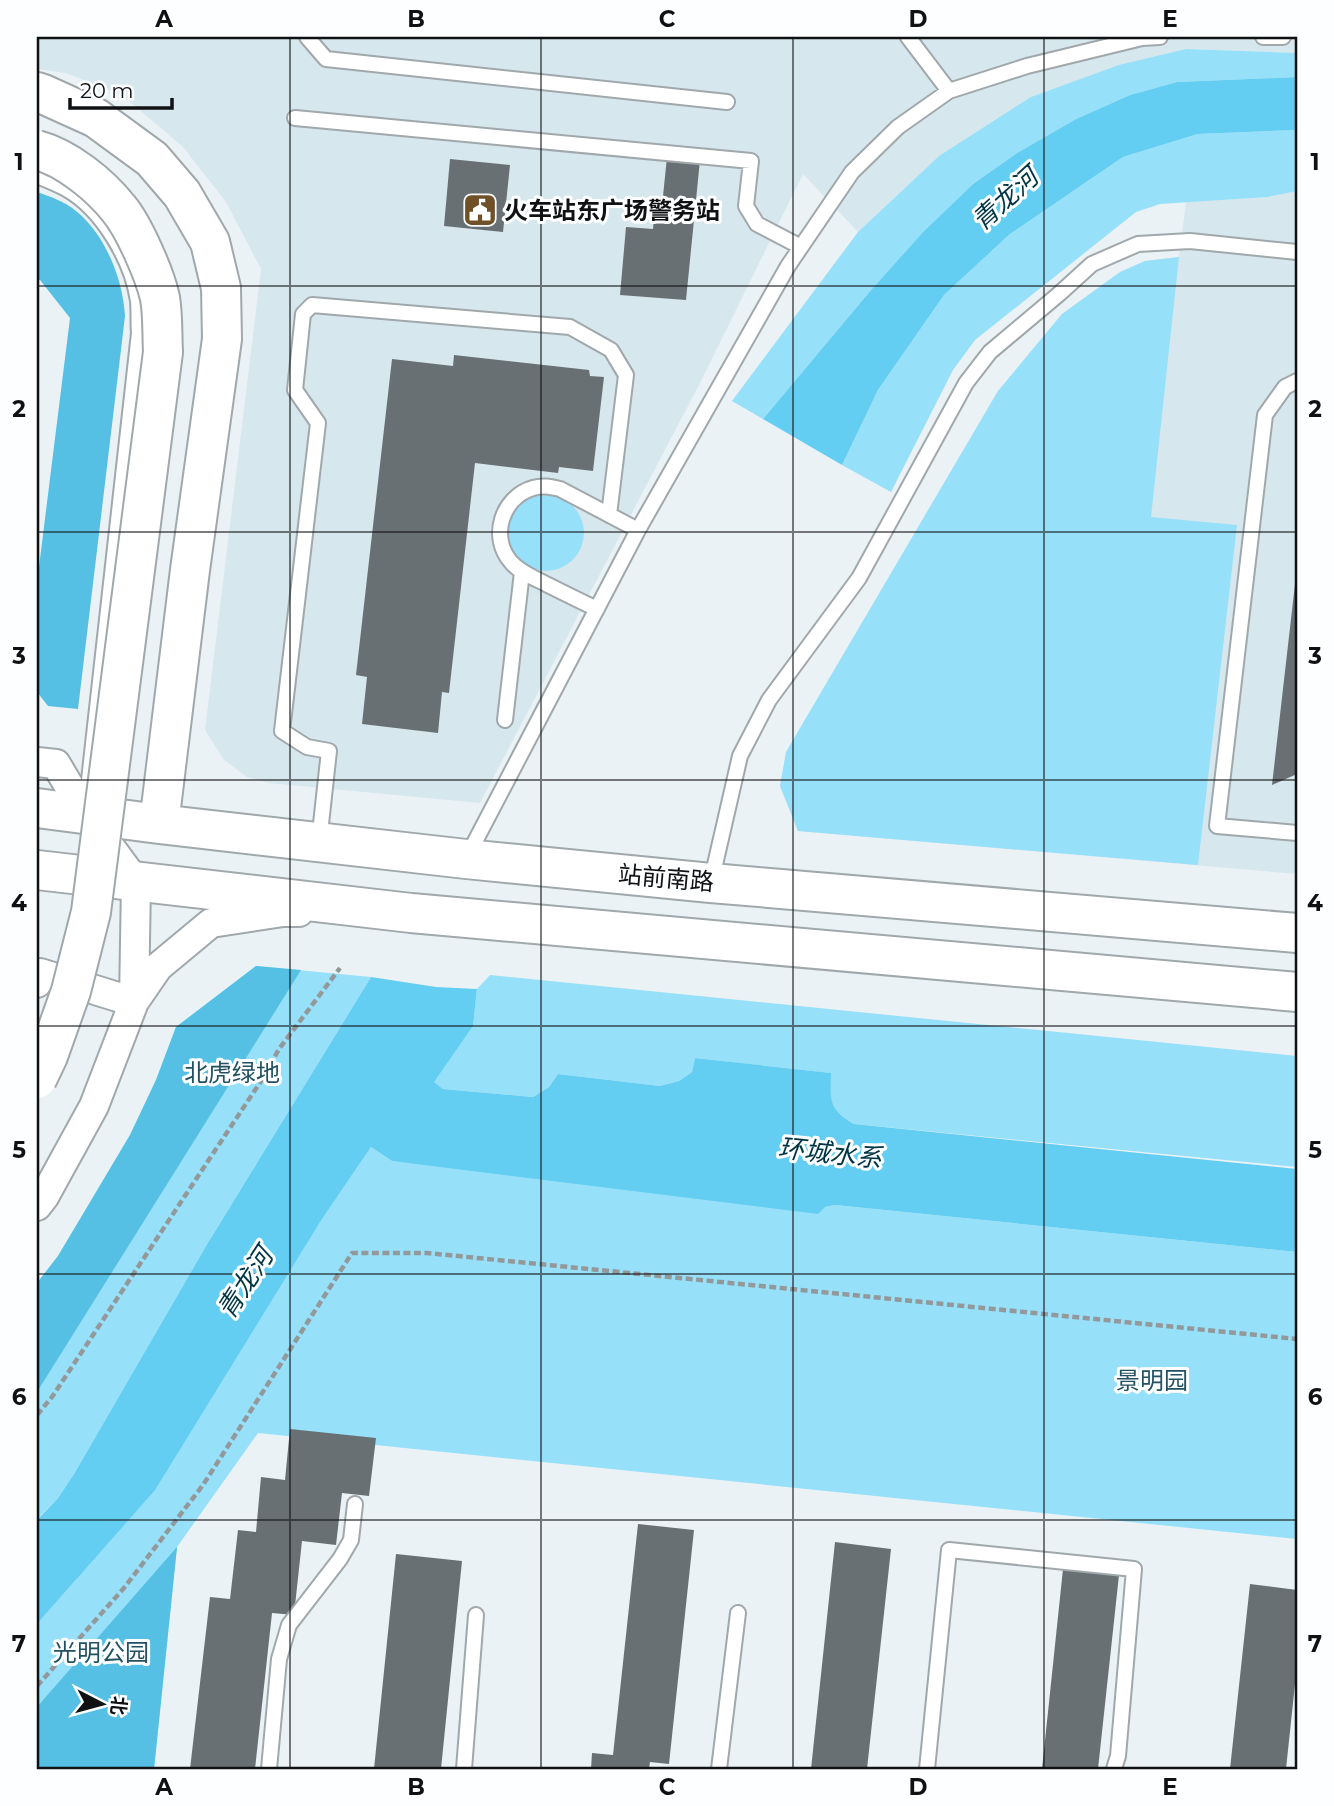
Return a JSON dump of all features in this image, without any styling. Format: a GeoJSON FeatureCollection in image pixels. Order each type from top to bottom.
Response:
{"type":"FeatureCollection","features":[{"type":"Feature","properties":{"kind":"main road"},"geometry":{"type":"LineString","coordinates":[[37,92],[96,118],[152,159],[182,194],[210,243],[220,288],[222,339],[159,824]]}},
{"type":"Feature","properties":{"kind":"main road"},"geometry":{"type":"LineString","coordinates":[[37,150],[51,154],[87,177],[120,210],[142,247],[160,298],[163,352],[91,912],[71,991],[37,1079]]}},
{"type":"Feature","properties":{"kind":"main road","name":"站前南路"},"geometry":{"type":"LineString","coordinates":[[37,808],[466,859],[711,883],[1297,933]]}},
{"type":"Feature","properties":{"kind":"main road"},"geometry":{"type":"LineString","coordinates":[[37,870],[411,913],[1297,992]]}},
{"type":"Feature","properties":{"kind":"street"},"geometry":{"type":"LineString","coordinates":[[37,762],[56,764],[85,813],[136,882],[134,1002]]}},
{"type":"Feature","properties":{"kind":"street"},"geometry":{"type":"LineString","coordinates":[[37,1206],[94,1106],[134,1002],[158,967],[211,922],[283,912],[411,913]]}},
{"type":"Feature","properties":{"kind":"street"},"geometry":{"type":"LineString","coordinates":[[38,970],[134,1002]]}},
{"type":"Feature","properties":{"kind":"lane"},"geometry":{"type":"LineString","coordinates":[[307,37],[326,59],[727,102]]}},
{"type":"Feature","properties":{"kind":"lane"},"geometry":{"type":"LineString","coordinates":[[908,37],[949,91]]}},
{"type":"Feature","properties":{"kind":"lane"},"geometry":{"type":"LineString","coordinates":[[466,859],[638,530],[788,266],[852,172],[898,127],[949,91],[1027,66],[1142,38],[1160,37]]}},
{"type":"Feature","properties":{"kind":"lane"},"geometry":{"type":"LineString","coordinates":[[1263,37],[1283,37]]}},
{"type":"Feature","properties":{"kind":"lane"},"geometry":{"type":"LineString","coordinates":[[295,118],[751,161],[746,206],[757,224],[801,247]]}},
{"type":"Feature","properties":{"kind":"lane"},"geometry":{"type":"LineString","coordinates":[[37,176],[68,190],[89,206],[112,234],[127,264],[138,300],[139,333],[85,813]]}},
{"type":"Feature","properties":{"kind":"lane"},"geometry":{"type":"LineString","coordinates":[[711,883],[740,756],[757,722],[769,700],[859,578],[965,383],[990,352],[1092,264],[1138,244],[1190,241],[1297,252]]}},
{"type":"Feature","properties":{"kind":"lane"},"geometry":{"type":"LineString","coordinates":[[319,843],[329,751],[307,747],[282,731],[318,422],[295,390],[303,314],[312,305],[570,327],[611,350],[626,375],[609,515]]}},
{"type":"Feature","properties":{"kind":"lane"},"geometry":{"type":"LineString","coordinates":[[1297,381],[1285,387],[1265,415],[1217,826],[1297,833]]}},
{"type":"Feature","properties":{"kind":"lane"},"geometry":{"type":"LineString","coordinates":[[597,609],[522,572],[510,562],[502,548],[499,533],[502,517],[509,504],[519,495],[532,488],[547,486],[560,489],[638,530]]}},
{"type":"Feature","properties":{"kind":"lane"},"geometry":{"type":"LineString","coordinates":[[505,720],[522,572]]}},
{"type":"Feature","properties":{"kind":"lane"},"geometry":{"type":"LineString","coordinates":[[269,1769],[279,1660],[289,1625],[341,1559],[351,1540],[355,1504]]}},
{"type":"Feature","properties":{"kind":"lane"},"geometry":{"type":"LineString","coordinates":[[928,1769],[949,1550],[1134,1569],[1118,1756],[1114,1769]]}},
{"type":"Feature","properties":{"kind":"lane"},"geometry":{"type":"LineString","coordinates":[[719,1769],[738,1614]]}},
{"type":"Feature","properties":{"kind":"lane"},"geometry":{"type":"LineString","coordinates":[[464,1769],[476,1615]]}},
{"type":"Feature","properties":{"kind":"path"},"geometry":{"type":"LineString","coordinates":[[37,1415],[52,1397],[263,1078],[279,1049],[340,968]]}},
{"type":"Feature","properties":{"kind":"path"},"geometry":{"type":"LineString","coordinates":[[37,1686],[124,1588],[203,1485],[352,1253],[440,1254],[1297,1339]]}},
{"type":"Feature","properties":{"kind":"shaded area"},"geometry":{"type":"Polygon","coordinates":[[[37,37],[1297,37],[1297,53],[1186,49],[939,156],[858,232],[803,174],[700,383],[480,803],[269,783],[247,777],[224,760],[205,730],[261,269],[226,202],[183,147],[122,95],[66,73],[37,69],[37,37]]]}},
{"type":"Feature","properties":{"kind":"shaded area"},"geometry":{"type":"Polygon","coordinates":[[[1297,191],[1297,874],[798,831],[780,786],[786,752],[998,391],[1062,314],[1120,272],[1145,261],[1179,257],[1186,202],[1268,197],[1297,191]]]}},
{"type":"Feature","properties":{"kind":"green space"},"geometry":{"type":"Polygon","coordinates":[[[1186,49],[1297,53],[1297,77],[1177,82],[1130,95],[1076,119],[1017,153],[973,184],[923,232],[871,290],[763,419],[732,401],[858,232],[939,156],[1031,97],[1119,65],[1186,49]]]}},
{"type":"Feature","properties":{"kind":"green space"},"geometry":{"type":"Polygon","coordinates":[[[1297,130],[1297,191],[1268,197],[1160,204],[1136,212],[975,340],[953,370],[891,492],[842,465],[878,390],[944,295],[1010,234],[1123,157],[1198,134],[1297,130]]]}},
{"type":"Feature","properties":{"kind":"green space"},"geometry":{"type":"Polygon","coordinates":[[[37,192],[71,208],[96,232],[111,258],[124,302],[125,316],[78,709],[48,706],[37,692],[37,583],[70,318],[40,280],[37,280],[37,192]]]}},
{"type":"Feature","properties":{"kind":"green space"},"geometry":{"type":"Polygon","coordinates":[[[1179,257],[1151,517],[1237,525],[1198,865],[798,831],[780,786],[786,752],[998,391],[1062,314],[1120,272],[1145,261],[1179,257]]]}},
{"type":"Feature","properties":{"kind":"green space"},"geometry":{"type":"Polygon","coordinates":[[[554,495],[567,501],[578,512],[584,525],[582,548],[567,565],[554,571],[538,571],[525,565],[510,548],[508,525],[514,512],[531,497],[554,495]]]}},
{"type":"Feature","properties":{"kind":"green space","name":"北虎绿地"},"geometry":{"type":"Polygon","coordinates":[[[256,966],[371,977],[206,1246],[74,1474],[58,1498],[37,1519],[37,1283],[58,1256],[130,1135],[156,1080],[176,1027],[256,966]]]}},
{"type":"Feature","properties":{"kind":"green space"},"geometry":{"type":"Polygon","coordinates":[[[256,966],[301,970],[37,1392],[37,1283],[58,1256],[130,1135],[156,1080],[176,1027],[256,966]]]}},
{"type":"Feature","properties":{"kind":"green space"},"geometry":{"type":"Polygon","coordinates":[[[490,975],[1297,1056],[1297,1167],[854,1124],[835,1108],[830,1091],[830,1073],[695,1058],[692,1072],[679,1081],[660,1086],[558,1074],[549,1087],[533,1097],[443,1089],[433,1082],[473,1026],[477,989],[490,975]]]}},
{"type":"Feature","properties":{"kind":"green space","name":"景明园"},"geometry":{"type":"Polygon","coordinates":[[[371,1147],[392,1161],[825,1207],[835,1205],[1297,1252],[1297,1539],[258,1433],[177,1547],[154,1769],[37,1769],[37,1624],[75,1581],[371,1147]]]}},
{"type":"Feature","properties":{"kind":"green space","name":"光明公园"},"geometry":{"type":"Polygon","coordinates":[[[177,1547],[154,1769],[37,1769],[37,1707],[177,1547]]]}},
{"type":"Feature","properties":{"kind":"water","name":"青龙河"},"geometry":{"type":"Polygon","coordinates":[[[1297,77],[1297,130],[1198,134],[1123,157],[1010,234],[944,295],[878,390],[842,465],[763,419],[923,232],[973,184],[1017,153],[1076,119],[1130,95],[1177,82],[1297,77]]]}},
{"type":"Feature","properties":{"kind":"water"},"geometry":{"type":"Polygon","coordinates":[[[371,977],[436,987],[477,989],[473,1026],[434,1082],[443,1089],[533,1097],[549,1087],[558,1074],[660,1086],[679,1081],[692,1072],[695,1058],[831,1073],[831,1098],[835,1108],[854,1124],[1297,1169],[1297,1252],[835,1205],[825,1207],[818,1214],[392,1161],[371,1147],[320,1222],[155,1490],[37,1624],[37,1520],[58,1498],[74,1474],[206,1246],[371,977]]]}},
{"type":"Feature","properties":{"kind":"building"},"geometry":{"type":"Polygon","coordinates":[[[667,157],[700,160],[686,300],[620,295],[626,227],[653,229],[656,196],[663,196],[667,157]]]}},
{"type":"Feature","properties":{"kind":"building"},"geometry":{"type":"Polygon","coordinates":[[[450,159],[510,165],[503,232],[444,226],[450,159]]]}},
{"type":"Feature","properties":{"kind":"building"},"geometry":{"type":"Polygon","coordinates":[[[454,355],[589,370],[590,376],[604,377],[593,471],[559,467],[558,473],[475,463],[449,693],[442,692],[438,733],[362,724],[367,677],[356,675],[392,359],[453,366],[454,355]]]}},
{"type":"Feature","properties":{"kind":"building"},"geometry":{"type":"Polygon","coordinates":[[[1295,584],[1297,774],[1272,785],[1295,584]]]}},
{"type":"Feature","properties":{"kind":"building"},"geometry":{"type":"Polygon","coordinates":[[[290,1429],[376,1438],[369,1496],[342,1493],[336,1545],[302,1541],[294,1615],[272,1613],[255,1769],[190,1769],[210,1597],[230,1599],[238,1530],[256,1532],[261,1477],[285,1480],[290,1429]]]}},
{"type":"Feature","properties":{"kind":"building"},"geometry":{"type":"Polygon","coordinates":[[[638,1524],[694,1530],[669,1764],[650,1762],[649,1769],[591,1769],[592,1753],[613,1755],[638,1524]]]}},
{"type":"Feature","properties":{"kind":"building"},"geometry":{"type":"Polygon","coordinates":[[[835,1542],[891,1549],[867,1769],[811,1769],[835,1542]]]}},
{"type":"Feature","properties":{"kind":"building"},"geometry":{"type":"Polygon","coordinates":[[[396,1554],[462,1561],[441,1769],[374,1769],[396,1554]]]}},
{"type":"Feature","properties":{"kind":"building"},"geometry":{"type":"Polygon","coordinates":[[[1063,1569],[1119,1575],[1098,1769],[1042,1769],[1063,1569]]]}},
{"type":"Feature","properties":{"kind":"building"},"geometry":{"type":"Polygon","coordinates":[[[1250,1584],[1297,1590],[1297,1665],[1286,1769],[1230,1769],[1250,1584]]]}},
{"type":"Feature","properties":{"kind":"place","name":"火车站东广场警务站"},"geometry":{"type":"Point","coordinates":[480,210]}},
{"type":"Feature","properties":{"kind":"water label","name":"环城水系"},"geometry":{"type":"Point","coordinates":[830,1153]}}]}
